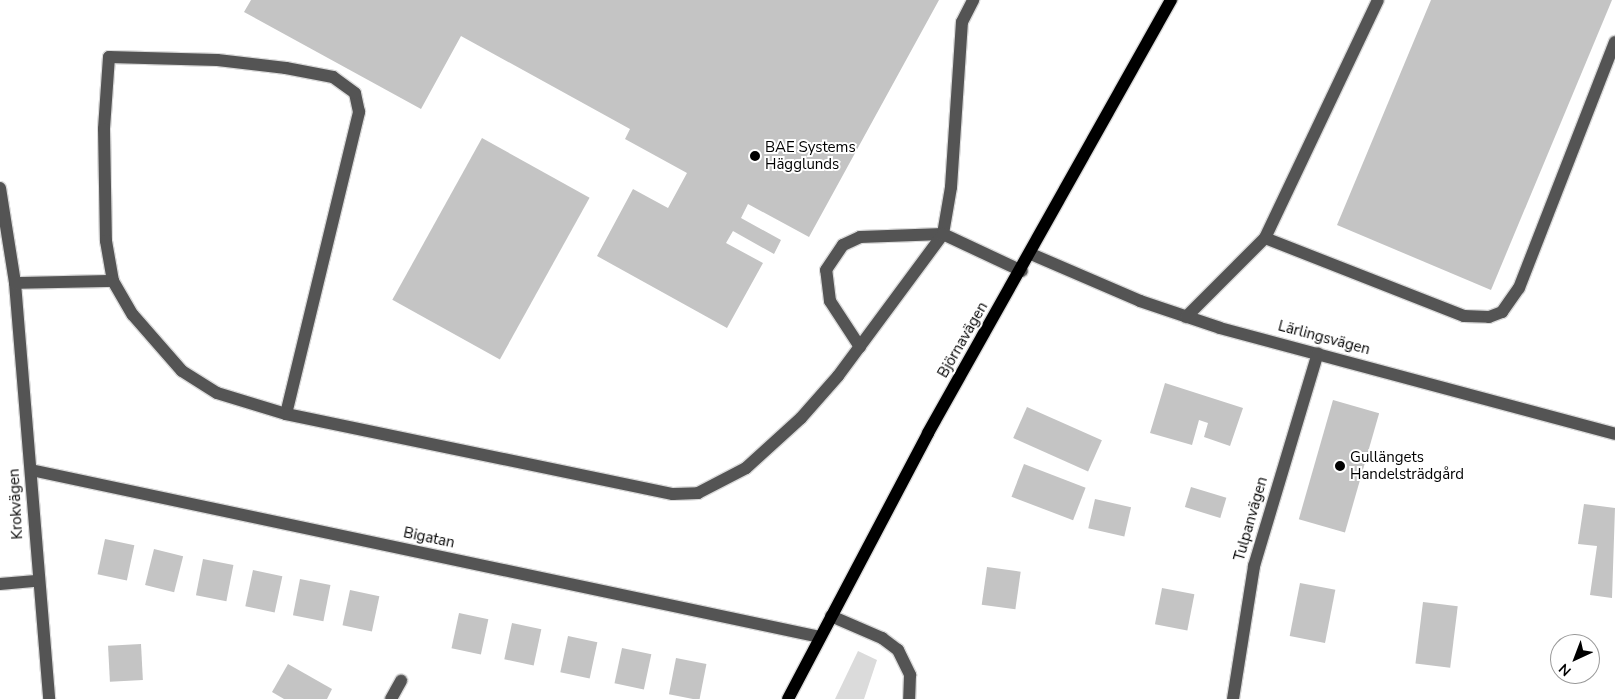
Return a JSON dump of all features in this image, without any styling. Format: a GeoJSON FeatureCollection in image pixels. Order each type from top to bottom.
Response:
{"type":"FeatureCollection","features":[{"type":"Feature","properties":{"kind":"main road","name":"Björnavägen"},"geometry":{"type":"LineString","coordinates":[[788,699],[928,433],[1022,271],[1171,0]]}},
{"type":"Feature","properties":{"kind":"street"},"geometry":{"type":"LineString","coordinates":[[286,414],[359,112],[355,93],[347,84],[324,75],[217,60],[108,58],[104,130],[106,241],[113,281],[133,315],[182,371],[217,393],[286,414],[674,494],[698,493],[729,479],[771,447],[807,411],[860,346],[943,234],[951,188],[962,22],[973,0]]}},
{"type":"Feature","properties":{"kind":"street"},"geometry":{"type":"LineString","coordinates":[[1186,316],[1265,238],[1378,0]]}},
{"type":"Feature","properties":{"kind":"street"},"geometry":{"type":"LineString","coordinates":[[1265,238],[1464,316],[1490,317],[1502,312],[1519,288],[1615,42]]}},
{"type":"Feature","properties":{"kind":"street","name":"Krokvägen"},"geometry":{"type":"LineString","coordinates":[[0,188],[15,283],[31,470],[36,582],[49,699]]}},
{"type":"Feature","properties":{"kind":"street"},"geometry":{"type":"LineString","coordinates":[[860,346],[830,301],[826,270],[832,257],[843,245],[860,237],[881,233],[943,234],[1022,271]]}},
{"type":"Feature","properties":{"kind":"street","name":"Lärlingsvägen"},"geometry":{"type":"LineString","coordinates":[[1031,254],[1186,316],[1615,434]]}},
{"type":"Feature","properties":{"kind":"street"},"geometry":{"type":"LineString","coordinates":[[15,283],[113,281]]}},
{"type":"Feature","properties":{"kind":"street","name":"Tulpanvägen"},"geometry":{"type":"LineString","coordinates":[[1233,699],[1254,566],[1318,353]]}},
{"type":"Feature","properties":{"kind":"street","name":"Bigatan"},"geometry":{"type":"LineString","coordinates":[[31,470],[820,638]]}},
{"type":"Feature","properties":{"kind":"street"},"geometry":{"type":"LineString","coordinates":[[0,584],[36,582]]}},
{"type":"Feature","properties":{"kind":"street"},"geometry":{"type":"LineString","coordinates":[[832,616],[882,638],[898,650],[910,675],[909,699]]}},
{"type":"Feature","properties":{"kind":"street"},"geometry":{"type":"LineString","coordinates":[[391,699],[401,681]]}},
{"type":"Feature","properties":{"kind":"shaded area"},"geometry":{"type":"Polygon","coordinates":[[[858,651],[877,660],[864,699],[835,699],[858,651]]]}},
{"type":"Feature","properties":{"kind":"building","name":"BAE Systems Hägglunds"},"geometry":{"type":"Polygon","coordinates":[[[251,0],[939,0],[809,237],[748,204],[741,218],[781,240],[774,254],[733,231],[726,243],[763,263],[727,328],[597,256],[633,189],[668,208],[687,173],[625,139],[630,129],[461,36],[421,109],[244,12],[251,0]]]}},
{"type":"Feature","properties":{"kind":"building"},"geometry":{"type":"Polygon","coordinates":[[[1431,0],[1612,0],[1491,290],[1337,225],[1431,0]]]}},
{"type":"Feature","properties":{"kind":"building"},"geometry":{"type":"Polygon","coordinates":[[[482,138],[590,198],[500,359],[392,300],[482,138]]]}},
{"type":"Feature","properties":{"kind":"building"},"geometry":{"type":"Polygon","coordinates":[[[1165,383],[1243,408],[1230,446],[1204,437],[1208,423],[1199,420],[1192,445],[1150,433],[1165,383]]]}},
{"type":"Feature","properties":{"kind":"building","name":"Gullängets Handelsträdgård"},"geometry":{"type":"Polygon","coordinates":[[[1333,400],[1379,413],[1345,532],[1299,519],[1333,400]]]}},
{"type":"Feature","properties":{"kind":"building"},"geometry":{"type":"Polygon","coordinates":[[[1027,407],[1102,440],[1088,471],[1013,438],[1027,407]]]}},
{"type":"Feature","properties":{"kind":"building"},"geometry":{"type":"Polygon","coordinates":[[[1024,464],[1086,488],[1073,520],[1011,497],[1024,464]]]}},
{"type":"Feature","properties":{"kind":"building"},"geometry":{"type":"Polygon","coordinates":[[[1191,487],[1226,498],[1220,518],[1185,507],[1191,487]]]}},
{"type":"Feature","properties":{"kind":"building"},"geometry":{"type":"Polygon","coordinates":[[[1095,499],[1131,507],[1124,537],[1088,528],[1095,499]]]}},
{"type":"Feature","properties":{"kind":"building"},"geometry":{"type":"Polygon","coordinates":[[[1584,504],[1615,508],[1612,598],[1590,595],[1597,546],[1578,544],[1584,504]]]}},
{"type":"Feature","properties":{"kind":"building"},"geometry":{"type":"Polygon","coordinates":[[[105,539],[134,545],[127,580],[98,574],[105,539]]]}},
{"type":"Feature","properties":{"kind":"building"},"geometry":{"type":"Polygon","coordinates":[[[154,549],[183,556],[174,592],[145,585],[154,549]]]}},
{"type":"Feature","properties":{"kind":"building"},"geometry":{"type":"Polygon","coordinates":[[[203,559],[233,565],[226,601],[196,595],[203,559]]]}},
{"type":"Feature","properties":{"kind":"building"},"geometry":{"type":"Polygon","coordinates":[[[987,567],[1021,572],[1015,609],[982,605],[987,567]]]}},
{"type":"Feature","properties":{"kind":"building"},"geometry":{"type":"Polygon","coordinates":[[[253,570],[282,576],[275,612],[245,606],[253,570]]]}},
{"type":"Feature","properties":{"kind":"building"},"geometry":{"type":"Polygon","coordinates":[[[300,579],[330,585],[323,621],[293,615],[300,579]]]}},
{"type":"Feature","properties":{"kind":"building"},"geometry":{"type":"Polygon","coordinates":[[[1300,583],[1335,590],[1325,643],[1290,636],[1300,583]]]}},
{"type":"Feature","properties":{"kind":"building"},"geometry":{"type":"Polygon","coordinates":[[[1162,588],[1194,594],[1187,631],[1155,624],[1162,588]]]}},
{"type":"Feature","properties":{"kind":"building"},"geometry":{"type":"Polygon","coordinates":[[[350,590],[379,596],[372,631],[343,625],[350,590]]]}},
{"type":"Feature","properties":{"kind":"building"},"geometry":{"type":"Polygon","coordinates":[[[1423,602],[1458,606],[1450,668],[1415,664],[1423,602]]]}},
{"type":"Feature","properties":{"kind":"building"},"geometry":{"type":"Polygon","coordinates":[[[459,613],[488,619],[481,654],[452,648],[459,613]]]}},
{"type":"Feature","properties":{"kind":"building"},"geometry":{"type":"Polygon","coordinates":[[[512,623],[541,629],[534,665],[504,659],[512,623]]]}},
{"type":"Feature","properties":{"kind":"building"},"geometry":{"type":"Polygon","coordinates":[[[568,636],[597,642],[590,678],[560,672],[568,636]]]}},
{"type":"Feature","properties":{"kind":"building"},"geometry":{"type":"Polygon","coordinates":[[[141,644],[143,680],[110,682],[108,646],[141,644]]]}},
{"type":"Feature","properties":{"kind":"building"},"geometry":{"type":"Polygon","coordinates":[[[622,648],[651,654],[644,689],[615,683],[622,648]]]}},
{"type":"Feature","properties":{"kind":"building"},"geometry":{"type":"Polygon","coordinates":[[[676,658],[706,664],[700,699],[669,694],[676,658]]]}},
{"type":"Feature","properties":{"kind":"building"},"geometry":{"type":"Polygon","coordinates":[[[288,664],[332,689],[327,699],[284,699],[272,692],[288,664]]]}},
{"type":"Feature","properties":{"kind":"place","name":"BAE Systems Hägglunds"},"geometry":{"type":"Point","coordinates":[755,156]}},
{"type":"Feature","properties":{"kind":"place","name":"Gullängets Handelsträdgård"},"geometry":{"type":"Point","coordinates":[1340,466]}}]}
